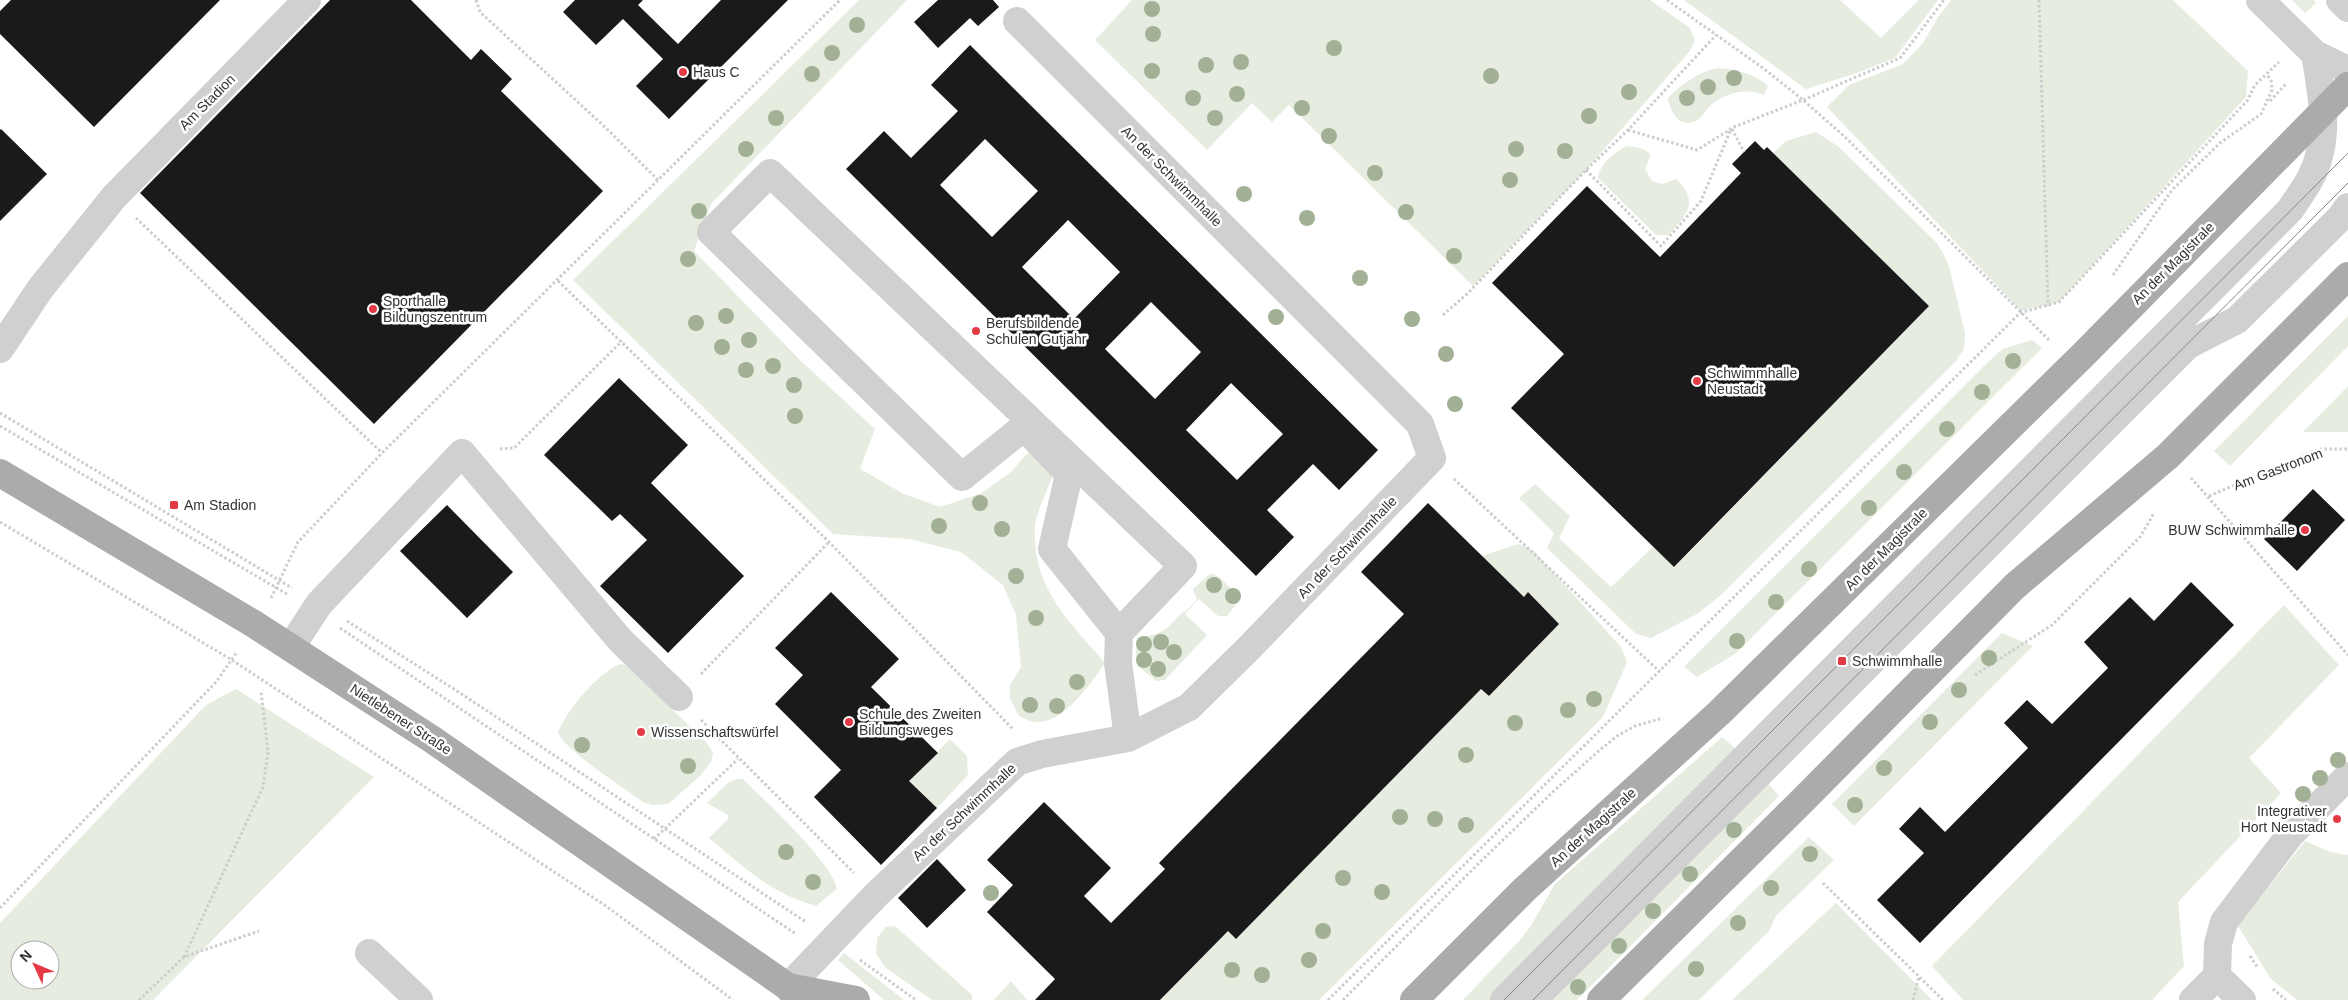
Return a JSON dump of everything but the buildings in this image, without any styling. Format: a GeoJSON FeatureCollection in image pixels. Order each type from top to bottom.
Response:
{"type":"FeatureCollection","features":[{"type":"Feature","properties":{"kind":"main road","name":"An der Magistrale"},"geometry":{"type":"LineString","coordinates":[[1414,1000],[1525,890],[1726,707],[2085,353],[2348,86]]}},
{"type":"Feature","properties":{"kind":"main road"},"geometry":{"type":"LineString","coordinates":[[1601,1000],[2015,586],[2168,456],[2348,276]]}},
{"type":"Feature","properties":{"kind":"main road","name":"Nietlebener Straße"},"geometry":{"type":"LineString","coordinates":[[0,473],[144,557],[291,647],[433,740],[793,993],[856,1000]]}},
{"type":"Feature","properties":{"kind":"street","name":"Am Stadion"},"geometry":{"type":"LineString","coordinates":[[0,349],[40,289],[114,197],[307,0]]}},
{"type":"Feature","properties":{"kind":"street"},"geometry":{"type":"LineString","coordinates":[[2260,0],[2315,54],[2348,70]]}},
{"type":"Feature","properties":{"kind":"street"},"geometry":{"type":"LineString","coordinates":[[2340,0],[2348,8]]}},
{"type":"Feature","properties":{"kind":"street","name":"An der Schwimmhalle"},"geometry":{"type":"LineString","coordinates":[[793,993],[827,945],[876,895],[1017,762],[1042,754],[1128,738],[1189,707],[1257,640],[1432,458],[1420,424],[1018,21]]}},
{"type":"Feature","properties":{"kind":"street"},"geometry":{"type":"LineString","coordinates":[[1504,1000],[2290,210],[2312,176],[2322,144],[2324,110],[2315,54]]}},
{"type":"Feature","properties":{"kind":"street"},"geometry":{"type":"LineString","coordinates":[[1119,633],[1183,566],[770,173],[711,232],[962,477],[1024,427],[1070,474],[1052,549],[1119,633],[1118,663],[1128,738]]}},
{"type":"Feature","properties":{"kind":"street"},"geometry":{"type":"LineString","coordinates":[[1533,1000],[2188,345],[2237,320],[2340,218],[2348,207]]}},
{"type":"Feature","properties":{"kind":"street"},"geometry":{"type":"LineString","coordinates":[[291,647],[317,608],[462,453],[621,641],[679,697]]}},
{"type":"Feature","properties":{"kind":"street"},"geometry":{"type":"LineString","coordinates":[[2194,1000],[2217,976],[2218,944],[2224,922],[2290,835],[2348,776]]}},
{"type":"Feature","properties":{"kind":"street"},"geometry":{"type":"LineString","coordinates":[[369,953],[419,1000]]}},
{"type":"Feature","properties":{"kind":"street"},"geometry":{"type":"LineString","coordinates":[[2217,976],[2242,1000]]}},
{"type":"Feature","properties":{"kind":"path"},"geometry":{"type":"LineString","coordinates":[[476,0],[480,12],[606,128],[659,181]]}},
{"type":"Feature","properties":{"kind":"path"},"geometry":{"type":"LineString","coordinates":[[277,588],[298,542],[382,453],[840,0]]}},
{"type":"Feature","properties":{"kind":"path"},"geometry":{"type":"LineString","coordinates":[[1667,0],[1803,100],[1844,137],[2052,344],[2058,338]]}},
{"type":"Feature","properties":{"kind":"path"},"geometry":{"type":"LineString","coordinates":[[1628,130],[1698,150],[1732,128],[1900,58],[1944,0]]}},
{"type":"Feature","properties":{"kind":"path"},"geometry":{"type":"LineString","coordinates":[[2039,0],[2048,306]]}},
{"type":"Feature","properties":{"kind":"path"},"geometry":{"type":"LineString","coordinates":[[1443,315],[1467,294],[1586,170],[1628,130],[1716,35]]}},
{"type":"Feature","properties":{"kind":"path"},"geometry":{"type":"LineString","coordinates":[[2112,277],[2172,190],[2220,143],[2261,114],[2272,90],[2271,80],[2267,75]]}},
{"type":"Feature","properties":{"kind":"path"},"geometry":{"type":"LineString","coordinates":[[1328,1000],[2020,313],[2060,302],[2247,101],[2255,85]]}},
{"type":"Feature","properties":{"kind":"path"},"geometry":{"type":"LineString","coordinates":[[1732,128],[1744,152]]}},
{"type":"Feature","properties":{"kind":"path"},"geometry":{"type":"LineString","coordinates":[[1586,170],[1661,246],[1701,201],[1732,128]]}},
{"type":"Feature","properties":{"kind":"path"},"geometry":{"type":"LineString","coordinates":[[114,197],[382,453]]}},
{"type":"Feature","properties":{"kind":"path"},"geometry":{"type":"LineString","coordinates":[[558,281],[829,542],[1012,726],[1018,741],[1017,762]]}},
{"type":"Feature","properties":{"kind":"path"},"geometry":{"type":"LineString","coordinates":[[462,453],[514,448],[622,341]]}},
{"type":"Feature","properties":{"kind":"path"},"geometry":{"type":"LineString","coordinates":[[0,413],[280,581],[654,839],[916,1000]]}},
{"type":"Feature","properties":{"kind":"path"},"geometry":{"type":"LineString","coordinates":[[0,426],[277,588],[317,608],[457,691],[665,828],[827,945]]}},
{"type":"Feature","properties":{"kind":"path","name":"Am Gastronom"},"geometry":{"type":"LineString","coordinates":[[2348,449],[2319,449],[2209,496],[2348,655]]}},
{"type":"Feature","properties":{"kind":"path"},"geometry":{"type":"LineString","coordinates":[[1432,458],[1660,672]]}},
{"type":"Feature","properties":{"kind":"path"},"geometry":{"type":"LineString","coordinates":[[0,522],[232,660],[606,906],[733,1000]]}},
{"type":"Feature","properties":{"kind":"path"},"geometry":{"type":"LineString","coordinates":[[829,542],[679,697],[876,895]]}},
{"type":"Feature","properties":{"kind":"path"},"geometry":{"type":"LineString","coordinates":[[0,908],[216,682],[232,660]]}},
{"type":"Feature","properties":{"kind":"path"},"geometry":{"type":"LineString","coordinates":[[139,1000],[184,956],[263,787],[268,752],[261,691]]}},
{"type":"Feature","properties":{"kind":"path"},"geometry":{"type":"LineString","coordinates":[[1343,1000],[1479,863],[1594,755],[1617,736],[1635,726],[1671,716]]}},
{"type":"Feature","properties":{"kind":"path"},"geometry":{"type":"LineString","coordinates":[[654,839],[738,758]]}},
{"type":"Feature","properties":{"kind":"path"},"geometry":{"type":"LineString","coordinates":[[1823,883],[1943,1000]]}},
{"type":"Feature","properties":{"kind":"path"},"geometry":{"type":"LineString","coordinates":[[184,956],[259,931]]}},
{"type":"Feature","properties":{"kind":"path"},"geometry":{"type":"LineString","coordinates":[[1914,1000],[1919,976]]}},
{"type":"Feature","properties":{"kind":"shaded area"},"geometry":{"type":"Polygon","coordinates":[[[859,0],[907,0],[711,204],[694,251],[801,361],[875,429],[860,469],[904,494],[940,507],[982,493],[1012,471],[1031,449],[1054,471],[1035,525],[1035,547],[1039,567],[1046,585],[1066,617],[1105,663],[1085,691],[1067,709],[1047,721],[1035,722],[1019,716],[1010,698],[1010,685],[1021,667],[1016,615],[1003,585],[961,552],[910,539],[833,534],[573,280],[859,0]]]}},
{"type":"Feature","properties":{"kind":"shaded area"},"geometry":{"type":"Polygon","coordinates":[[[1132,0],[1650,0],[1690,28],[1695,40],[1689,52],[1586,170],[1473,286],[1289,105],[1272,122],[1252,103],[1207,150],[1095,40],[1132,0]]]}},
{"type":"Feature","properties":{"kind":"shaded area"},"geometry":{"type":"Polygon","coordinates":[[[1684,0],[1840,0],[1881,38],[1919,0],[1938,0],[1895,58],[1857,73],[1806,89],[1684,0]]]}},
{"type":"Feature","properties":{"kind":"shaded area"},"geometry":{"type":"Polygon","coordinates":[[[1951,0],[2173,0],[2248,71],[2246,97],[2059,302],[2021,311],[1827,107],[1849,85],[1903,64],[1923,43],[1938,17],[1951,0]]]}},
{"type":"Feature","properties":{"kind":"shaded area"},"geometry":{"type":"Polygon","coordinates":[[[2292,0],[2313,0],[2316,3],[2305,13],[2292,0]]]}},
{"type":"Feature","properties":{"kind":"shaded area"},"geometry":{"type":"Polygon","coordinates":[[[1718,68],[1738,71],[1757,78],[1768,86],[1764,95],[1742,92],[1728,95],[1715,102],[1696,121],[1685,123],[1680,121],[1673,113],[1668,98],[1691,79],[1704,72],[1718,68]]]}},
{"type":"Feature","properties":{"kind":"shaded area"},"geometry":{"type":"Polygon","coordinates":[[[1816,132],[1839,147],[1937,243],[1949,266],[1965,333],[1964,349],[1955,362],[1721,595],[1697,614],[1651,638],[1636,634],[1547,548],[1554,533],[1519,498],[1535,484],[1570,516],[1559,538],[1611,587],[1653,547],[1675,567],[1929,306],[1773,153],[1786,141],[1816,132]]]}},
{"type":"Feature","properties":{"kind":"shaded area"},"geometry":{"type":"Polygon","coordinates":[[[1627,146],[1640,148],[1651,155],[1645,169],[1652,181],[1663,184],[1676,179],[1688,195],[1689,202],[1685,215],[1668,235],[1656,235],[1598,178],[1605,163],[1618,151],[1627,146]]]}},
{"type":"Feature","properties":{"kind":"shaded area"},"geometry":{"type":"Polygon","coordinates":[[[2348,316],[2348,346],[2230,466],[2214,451],[2348,316]]]}},
{"type":"Feature","properties":{"kind":"shaded area"},"geometry":{"type":"Polygon","coordinates":[[[2032,340],[2042,348],[1735,654],[1697,677],[1684,667],[1988,362],[2003,349],[2032,340]]]}},
{"type":"Feature","properties":{"kind":"shaded area"},"geometry":{"type":"Polygon","coordinates":[[[2348,386],[2348,432],[2303,432],[2348,386]]]}},
{"type":"Feature","properties":{"kind":"shaded area"},"geometry":{"type":"Polygon","coordinates":[[[1518,544],[1533,550],[1621,647],[1627,662],[1603,717],[1319,1000],[1160,1000],[1228,931],[1236,939],[1481,689],[1489,696],[1559,624],[1528,592],[1524,597],[1482,556],[1518,544]]]}},
{"type":"Feature","properties":{"kind":"shaded area"},"geometry":{"type":"Polygon","coordinates":[[[1211,573],[1219,577],[1241,598],[1227,616],[1218,616],[1199,599],[1185,614],[1207,635],[1165,680],[1156,681],[1137,665],[1136,653],[1139,641],[1167,628],[1185,612],[1197,600],[1193,589],[1211,573]]]}},
{"type":"Feature","properties":{"kind":"shaded area"},"geometry":{"type":"Polygon","coordinates":[[[2284,605],[2339,665],[2249,758],[2281,793],[2178,902],[2184,966],[2152,1000],[1963,1000],[1932,966],[2284,605]]]}},
{"type":"Feature","properties":{"kind":"shaded area"},"geometry":{"type":"Polygon","coordinates":[[[2002,633],[2033,646],[1854,826],[1832,804],[2002,633]]]}},
{"type":"Feature","properties":{"kind":"shaded area"},"geometry":{"type":"Polygon","coordinates":[[[621,664],[626,665],[705,741],[713,752],[711,762],[700,776],[668,804],[652,805],[643,802],[584,760],[558,733],[567,715],[593,683],[603,674],[621,664]]]}},
{"type":"Feature","properties":{"kind":"shaded area"},"geometry":{"type":"Polygon","coordinates":[[[236,689],[374,777],[153,1000],[0,1000],[0,923],[206,705],[236,689]]]}},
{"type":"Feature","properties":{"kind":"shaded area"},"geometry":{"type":"Polygon","coordinates":[[[1722,737],[1737,750],[1490,1000],[1463,1000],[1520,940],[1530,927],[1555,884],[1722,737]]]}},
{"type":"Feature","properties":{"kind":"shaded area"},"geometry":{"type":"Polygon","coordinates":[[[950,739],[967,756],[968,775],[937,808],[909,781],[950,739]]]}},
{"type":"Feature","properties":{"kind":"shaded area"},"geometry":{"type":"Polygon","coordinates":[[[743,779],[781,816],[811,848],[832,877],[837,889],[816,906],[786,895],[772,887],[746,869],[709,838],[728,819],[728,815],[707,803],[729,782],[743,779]]]}},
{"type":"Feature","properties":{"kind":"shaded area"},"geometry":{"type":"Polygon","coordinates":[[[1766,781],[1779,796],[1577,1000],[1553,1000],[1766,781]]]}},
{"type":"Feature","properties":{"kind":"shaded area"},"geometry":{"type":"Polygon","coordinates":[[[1809,837],[1834,860],[1776,916],[1769,931],[1699,1000],[1642,1000],[1809,837]]]}},
{"type":"Feature","properties":{"kind":"shaded area"},"geometry":{"type":"Polygon","coordinates":[[[2305,841],[2330,852],[2348,855],[2348,1000],[2297,1000],[2271,979],[2238,926],[2305,841]]]}},
{"type":"Feature","properties":{"kind":"shaded area"},"geometry":{"type":"Polygon","coordinates":[[[1836,903],[1932,1000],[1732,1000],[1836,903]]]}},
{"type":"Feature","properties":{"kind":"shaded area"},"geometry":{"type":"Polygon","coordinates":[[[895,926],[972,995],[972,1000],[932,1000],[886,968],[876,954],[877,938],[886,927],[895,926]]]}},
{"type":"Feature","properties":{"kind":"shaded area"},"geometry":{"type":"Polygon","coordinates":[[[844,953],[904,1000],[884,1000],[838,960],[844,953]]]}},
{"type":"Feature","properties":{"kind":"shaded area"},"geometry":{"type":"Polygon","coordinates":[[[1011,981],[1027,1000],[994,1000],[1011,981]]]}},
{"type":"Feature","properties":{"kind":"tram line"},"geometry":{"type":"LineString","coordinates":[[1504,1000],[2348,153]]}},
{"type":"Feature","properties":{"kind":"tram line"},"geometry":{"type":"LineString","coordinates":[[1533,1000],[2348,183]]}},
{"type":"Feature","properties":{"kind":"place","name":"Haus C"},"geometry":{"type":"Point","coordinates":[683,72]}},
{"type":"Feature","properties":{"kind":"place","name":"Sporthalle Bildungszentrum"},"geometry":{"type":"Point","coordinates":[373,309]}},
{"type":"Feature","properties":{"kind":"place","name":"Berufsbildende Schulen Gutjahr"},"geometry":{"type":"Point","coordinates":[976,331]}},
{"type":"Feature","properties":{"kind":"place","name":"Schwimmhalle Neustadt"},"geometry":{"type":"Point","coordinates":[1697,381]}},
{"type":"Feature","properties":{"kind":"place","name":"Am Stadion"},"geometry":{"type":"Point","coordinates":[174,505]}},
{"type":"Feature","properties":{"kind":"place","name":"BUW Schwimmhalle"},"geometry":{"type":"Point","coordinates":[2305,530]}},
{"type":"Feature","properties":{"kind":"place","name":"Schwimmhalle"},"geometry":{"type":"Point","coordinates":[1842,661]}},
{"type":"Feature","properties":{"kind":"place","name":"Schule des Zweiten Bildungsweges"},"geometry":{"type":"Point","coordinates":[849,722]}},
{"type":"Feature","properties":{"kind":"place","name":"Wissenschaftswürfel"},"geometry":{"type":"Point","coordinates":[641,732]}},
{"type":"Feature","properties":{"kind":"place","name":"Integrativer Hort Neustadt"},"geometry":{"type":"Point","coordinates":[2337,819]}}]}
